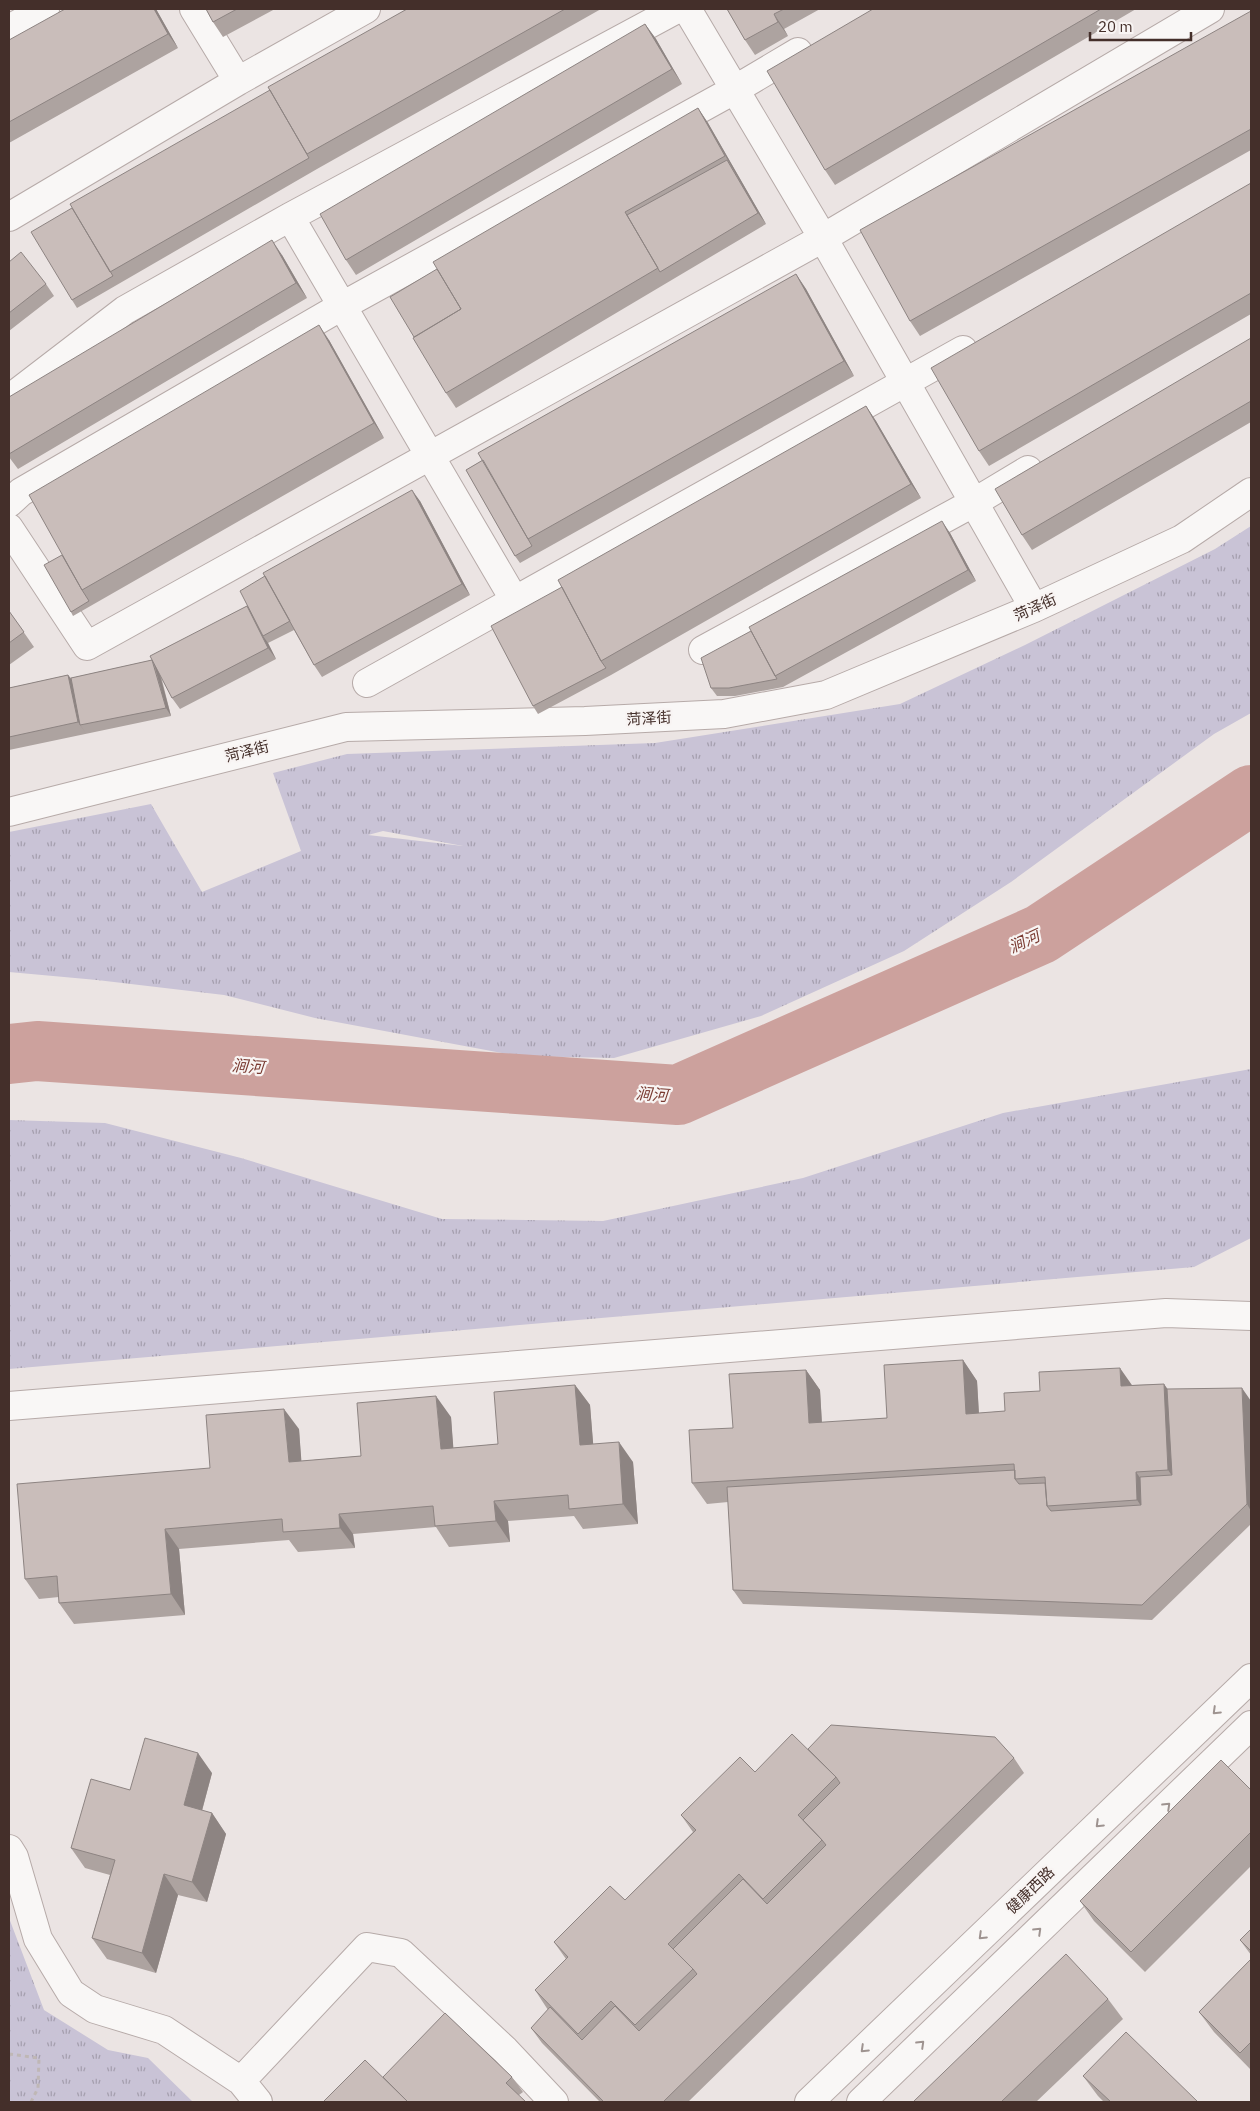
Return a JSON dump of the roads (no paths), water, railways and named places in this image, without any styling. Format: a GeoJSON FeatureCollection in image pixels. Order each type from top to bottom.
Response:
{"type":"FeatureCollection","features":[{"type":"Feature","properties":{"kind":"street"},"geometry":{"type":"LineString","coordinates":[[9,29],[44,9]]}},
{"type":"Feature","properties":{"kind":"street"},"geometry":{"type":"LineString","coordinates":[[194,9],[238,82]]}},
{"type":"Feature","properties":{"kind":"street"},"geometry":{"type":"LineString","coordinates":[[9,217],[366,9]]}},
{"type":"Feature","properties":{"kind":"street"},"geometry":{"type":"LineString","coordinates":[[9,399],[125,310],[290,217],[677,9]]}},
{"type":"Feature","properties":{"kind":"street"},"geometry":{"type":"LineString","coordinates":[[687,9],[823,238],[904,384],[1034,608]]}},
{"type":"Feature","properties":{"kind":"street"},"geometry":{"type":"LineString","coordinates":[[9,528],[86,646],[823,238],[1210,9]]}},
{"type":"Feature","properties":{"kind":"street"},"geometry":{"type":"LineString","coordinates":[[13,490],[734,90],[816,42]]}},
{"type":"Feature","properties":{"kind":"street"},"geometry":{"type":"LineString","coordinates":[[290,217],[515,601]]}},
{"type":"Feature","properties":{"kind":"street"},"geometry":{"type":"LineString","coordinates":[[368,683],[982,339]]}},
{"type":"Feature","properties":{"kind":"street"},"geometry":{"type":"LineString","coordinates":[[703,650],[973,503],[1049,458]]}},
{"type":"Feature","properties":{"kind":"street","name":"菏泽街"},"geometry":{"type":"LineString","coordinates":[[9,812],[346,727],[556,722],[724,714],[826,695],[1034,608],[1182,539],[1251,492]]}},
{"type":"Feature","properties":{"kind":"street"},"geometry":{"type":"LineString","coordinates":[[9,1406],[1166,1312],[1251,1316]]}},
{"type":"Feature","properties":{"kind":"street","name":"健康西路"},"geometry":{"type":"LineString","coordinates":[[809,2102],[1251,1678]]}},
{"type":"Feature","properties":{"kind":"street"},"geometry":{"type":"LineString","coordinates":[[861,2102],[1251,1725]]}},
{"type":"Feature","properties":{"kind":"street"},"geometry":{"type":"LineString","coordinates":[[9,1849],[14,1857],[38,1939],[71,1993],[95,2009],[164,2030],[241,2081],[258,2102]]}},
{"type":"Feature","properties":{"kind":"street"},"geometry":{"type":"LineString","coordinates":[[241,2081],[367,1947],[401,1953],[505,2050],[554,2102]]}},
{"type":"Feature","properties":{"kind":"waterway","name":"涧河"},"geometry":{"type":"LineString","coordinates":[[9,1054],[37,1051],[678,1095],[1041,934],[1251,795]]}}]}
